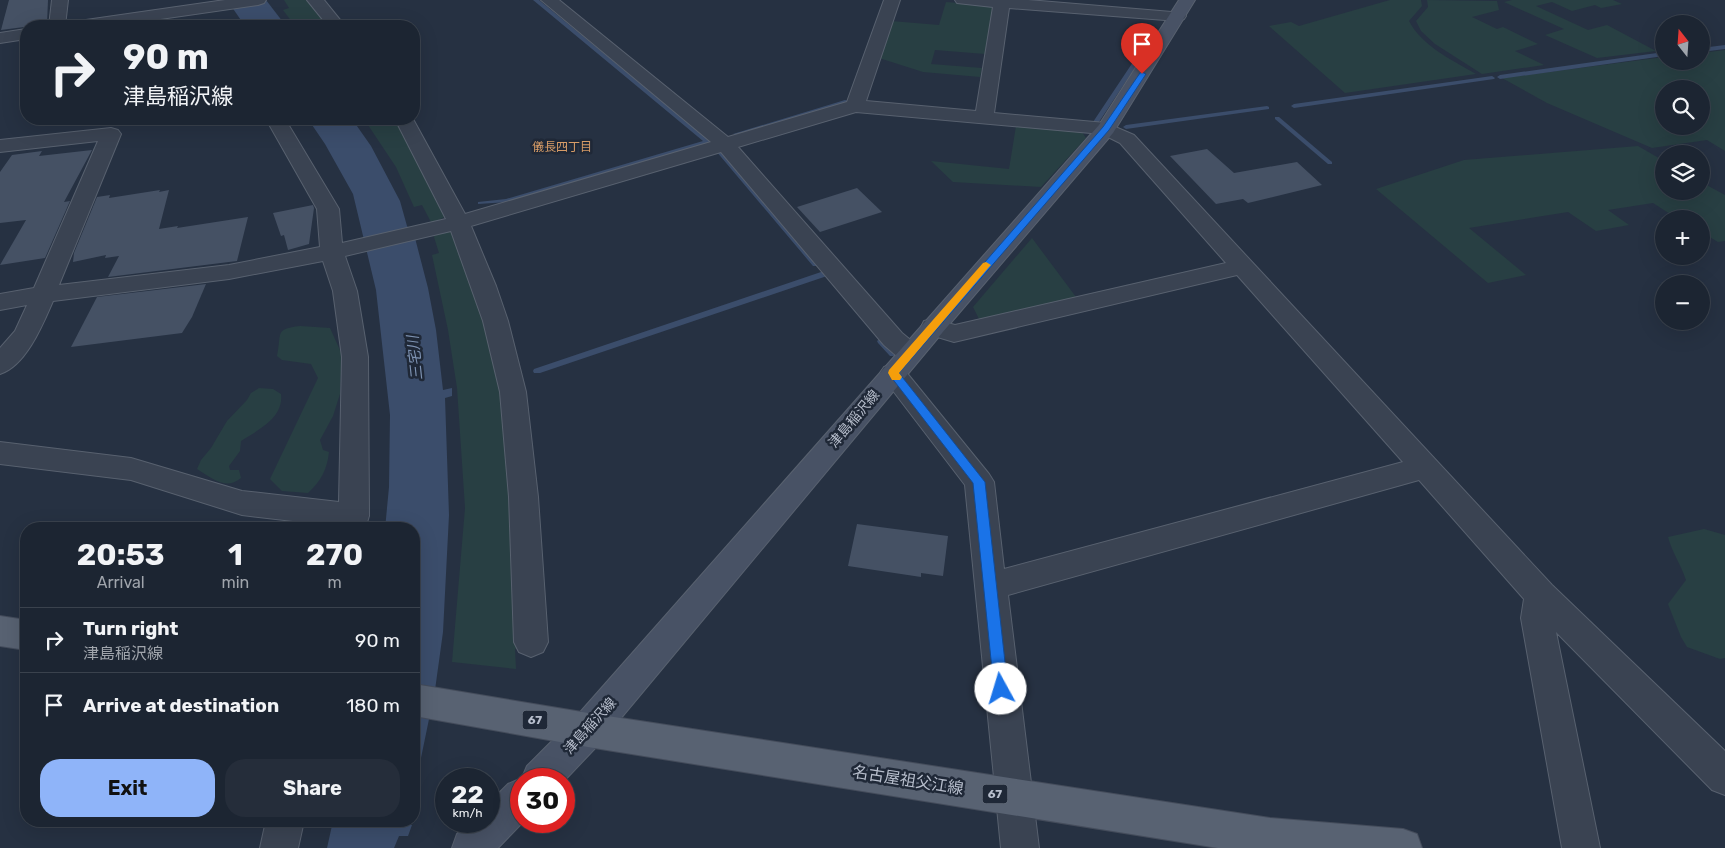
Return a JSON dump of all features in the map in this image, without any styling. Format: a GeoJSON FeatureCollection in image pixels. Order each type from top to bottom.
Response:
{"type":"FeatureCollection","features":[{"type":"Feature","properties":{"kind":"main road","name":"津島稲沢線"},"geometry":{"type":"LineString","coordinates":[[551,768],[588,730],[933,327],[1106,129],[1182,8]]}},
{"type":"Feature","properties":{"kind":"main road"},"geometry":{"type":"LineString","coordinates":[[0,631],[20,634]]}},
{"type":"Feature","properties":{"kind":"main road","name":"名古屋祖父江線"},"geometry":{"type":"LineString","coordinates":[[420,701],[482,710],[588,730],[1270,837],[1403,848]]}},
{"type":"Feature","properties":{"kind":"main road"},"geometry":{"type":"LineString","coordinates":[[471,848],[510,809]]}},
{"type":"Feature","properties":{"kind":"street"},"geometry":{"type":"LineString","coordinates":[[58,20],[60,0]]}},
{"type":"Feature","properties":{"kind":"street"},"geometry":{"type":"LineString","coordinates":[[125,20],[258,0]]}},
{"type":"Feature","properties":{"kind":"street"},"geometry":{"type":"LineString","coordinates":[[315,0],[332,20]]}},
{"type":"Feature","properties":{"kind":"street"},"geometry":{"type":"LineString","coordinates":[[549,0],[725,144],[893,338],[902,363],[979,482],[1020,848]]}},
{"type":"Feature","properties":{"kind":"street"},"geometry":{"type":"LineString","coordinates":[[855,106],[892,0]]}},
{"type":"Feature","properties":{"kind":"street"},"geometry":{"type":"LineString","coordinates":[[963,0],[1002,3],[1182,8]]}},
{"type":"Feature","properties":{"kind":"street"},"geometry":{"type":"LineString","coordinates":[[984,118],[1002,3]]}},
{"type":"Feature","properties":{"kind":"street"},"geometry":{"type":"LineString","coordinates":[[0,38],[20,35]]}},
{"type":"Feature","properties":{"kind":"street"},"geometry":{"type":"LineString","coordinates":[[0,302],[44,294],[229,272],[337,251],[457,223],[855,106],[1106,129],[1127,139],[1541,595],[1725,777]]}},
{"type":"Feature","properties":{"kind":"street"},"geometry":{"type":"LineString","coordinates":[[0,453],[131,469],[242,503],[352,522],[355,357],[345,291],[328,209],[279,125]]}},
{"type":"Feature","properties":{"kind":"street"},"geometry":{"type":"LineString","coordinates":[[408,125],[428,159],[457,223],[496,324],[513,393],[525,511],[531,642]]}},
{"type":"Feature","properties":{"kind":"street"},"geometry":{"type":"LineString","coordinates":[[0,146],[34,135],[111,134],[26,335],[0,364]]}},
{"type":"Feature","properties":{"kind":"street"},"geometry":{"type":"LineString","coordinates":[[933,327],[954,334],[1243,266]]}},
{"type":"Feature","properties":{"kind":"street"},"geometry":{"type":"LineString","coordinates":[[990,586],[1425,466]]}},
{"type":"Feature","properties":{"kind":"street"},"geometry":{"type":"LineString","coordinates":[[1541,595],[1537,618],[1581,848]]}},
{"type":"Feature","properties":{"kind":"street"},"geometry":{"type":"LineString","coordinates":[[280,848],[284,827]]}},
{"type":"Feature","properties":{"kind":"green space"},"geometry":{"type":"Polygon","coordinates":[[[284,0],[309,0],[324,20],[290,20],[283,10],[289,8],[284,0]]]}},
{"type":"Feature","properties":{"kind":"green space"},"geometry":{"type":"Polygon","coordinates":[[[1390,0],[1421,0],[1422,6],[1409,21],[1415,30],[1438,52],[1476,74],[1345,93],[1269,26],[1291,22],[1299,26],[1390,0]]]}},
{"type":"Feature","properties":{"kind":"green space"},"geometry":{"type":"Polygon","coordinates":[[[1427,0],[1497,1],[1499,10],[1472,17],[1497,29],[1503,27],[1538,44],[1515,51],[1544,65],[1482,74],[1435,44],[1421,31],[1416,21],[1428,7],[1427,0]]]}},
{"type":"Feature","properties":{"kind":"green space"},"geometry":{"type":"Polygon","coordinates":[[[1512,0],[1613,0],[1622,4],[1601,8],[1595,5],[1572,11],[1552,2],[1536,6],[1588,30],[1607,25],[1655,51],[1597,58],[1545,35],[1564,29],[1504,2],[1512,0]]]}},
{"type":"Feature","properties":{"kind":"green space"},"geometry":{"type":"Polygon","coordinates":[[[946,2],[985,5],[993,8],[985,54],[935,50],[931,64],[982,68],[980,77],[923,72],[879,58],[891,21],[939,25],[946,2]]]}},
{"type":"Feature","properties":{"kind":"green space"},"geometry":{"type":"Polygon","coordinates":[[[1725,50],[1725,151],[1707,140],[1673,145],[1655,145],[1655,148],[1652,148],[1547,103],[1502,78],[1655,58],[1655,70],[1710,70],[1710,52],[1725,50]]]}},
{"type":"Feature","properties":{"kind":"green space"},"geometry":{"type":"Polygon","coordinates":[[[368,125],[401,125],[422,160],[446,216],[432,224],[422,205],[414,207],[396,167],[368,125]]]}},
{"type":"Feature","properties":{"kind":"green space"},"geometry":{"type":"Polygon","coordinates":[[[1016,126],[1082,132],[1086,138],[1041,187],[953,182],[931,161],[1009,169],[1016,126]]]}},
{"type":"Feature","properties":{"kind":"green space"},"geometry":{"type":"Polygon","coordinates":[[[1638,146],[1655,156],[1655,200],[1710,200],[1710,187],[1725,195],[1725,241],[1718,242],[1710,237],[1710,210],[1664,210],[1653,203],[1608,210],[1629,225],[1596,231],[1568,212],[1469,228],[1526,275],[1488,283],[1376,189],[1464,160],[1638,146]]]}},
{"type":"Feature","properties":{"kind":"green space"},"geometry":{"type":"Polygon","coordinates":[[[455,228],[488,322],[502,394],[523,647],[515,649],[516,669],[452,662],[465,508],[457,388],[448,330],[432,255],[439,253],[433,234],[455,228]]]}},
{"type":"Feature","properties":{"kind":"green space"},"geometry":{"type":"Polygon","coordinates":[[[1032,238],[1076,297],[979,319],[973,307],[1032,238]]]}},
{"type":"Feature","properties":{"kind":"green space"},"geometry":{"type":"Polygon","coordinates":[[[300,326],[330,328],[344,359],[341,371],[340,394],[333,416],[320,440],[323,450],[329,452],[327,464],[320,480],[308,493],[282,491],[270,479],[318,378],[311,364],[282,360],[277,356],[280,337],[283,331],[300,326]]]}},
{"type":"Feature","properties":{"kind":"green space"},"geometry":{"type":"Polygon","coordinates":[[[259,388],[273,389],[281,394],[278,410],[274,417],[262,428],[241,441],[240,451],[229,466],[230,470],[239,470],[241,478],[235,482],[219,482],[197,469],[227,421],[247,400],[251,393],[259,388]]]}},
{"type":"Feature","properties":{"kind":"green space"},"geometry":{"type":"Polygon","coordinates":[[[1704,529],[1725,535],[1725,658],[1720,659],[1687,647],[1668,604],[1686,580],[1668,537],[1704,529]]]}},
{"type":"Feature","properties":{"kind":"water"},"geometry":{"type":"Polygon","coordinates":[[[227,0],[266,0],[281,20],[241,20],[227,0]]]}},
{"type":"Feature","properties":{"kind":"water","name":"三宅川"},"geometry":{"type":"Polygon","coordinates":[[[312,125],[356,125],[371,146],[400,201],[407,226],[415,238],[428,288],[436,330],[443,390],[452,388],[452,396],[445,398],[449,515],[443,632],[435,690],[420,763],[420,522],[386,522],[389,487],[390,415],[376,290],[353,194],[312,125]]]}},
{"type":"Feature","properties":{"kind":"water"},"geometry":{"type":"Polygon","coordinates":[[[332,827],[411,827],[408,836],[399,836],[394,848],[327,848],[332,827]]]}},
{"type":"Feature","properties":{"kind":"building"},"geometry":{"type":"Polygon","coordinates":[[[9,0],[48,0],[47,20],[20,20],[20,28],[1,30],[9,0]]]}},
{"type":"Feature","properties":{"kind":"building"},"geometry":{"type":"Polygon","coordinates":[[[1207,149],[1234,173],[1297,162],[1322,185],[1248,203],[1243,199],[1216,204],[1170,156],[1207,149]]]}},
{"type":"Feature","properties":{"kind":"building"},"geometry":{"type":"Polygon","coordinates":[[[92,150],[64,202],[70,201],[45,258],[0,265],[26,220],[0,223],[0,172],[12,155],[42,151],[39,156],[92,150]]]}},
{"type":"Feature","properties":{"kind":"building"},"geometry":{"type":"Polygon","coordinates":[[[857,188],[882,212],[820,232],[797,207],[857,188]]]}},
{"type":"Feature","properties":{"kind":"building"},"geometry":{"type":"Polygon","coordinates":[[[160,190],[159,192],[169,190],[159,229],[248,217],[237,261],[108,277],[119,256],[105,258],[106,255],[73,262],[74,253],[97,197],[110,195],[109,198],[160,190]]]}},
{"type":"Feature","properties":{"kind":"building"},"geometry":{"type":"Polygon","coordinates":[[[313,205],[309,244],[288,250],[284,235],[281,236],[273,213],[313,205]]]}},
{"type":"Feature","properties":{"kind":"building"},"geometry":{"type":"Polygon","coordinates":[[[206,284],[192,317],[182,333],[71,347],[97,297],[206,284]]]}},
{"type":"Feature","properties":{"kind":"building"},"geometry":{"type":"Polygon","coordinates":[[[857,524],[948,536],[943,576],[921,573],[921,577],[848,566],[857,524]]]}},
{"type":"Feature","properties":{"kind":"waterway"},"geometry":{"type":"LineString","coordinates":[[536,0],[708,142]]}},
{"type":"Feature","properties":{"kind":"waterway"},"geometry":{"type":"LineString","coordinates":[[1710,49],[1725,47]]}},
{"type":"Feature","properties":{"kind":"waterway"},"geometry":{"type":"LineString","coordinates":[[1085,123],[1095,124],[1143,51]]}},
{"type":"Feature","properties":{"kind":"waterway"},"geometry":{"type":"LineString","coordinates":[[1500,77],[1655,55]]}},
{"type":"Feature","properties":{"kind":"waterway"},"geometry":{"type":"LineString","coordinates":[[1294,106],[1492,78]]}},
{"type":"Feature","properties":{"kind":"waterway"},"geometry":{"type":"LineString","coordinates":[[736,134],[847,101]]}},
{"type":"Feature","properties":{"kind":"waterway"},"geometry":{"type":"LineString","coordinates":[[1126,127],[1267,108]]}},
{"type":"Feature","properties":{"kind":"waterway"},"geometry":{"type":"LineString","coordinates":[[1277,118],[1330,163]]}},
{"type":"Feature","properties":{"kind":"waterway"},"geometry":{"type":"LineString","coordinates":[[480,203],[506,201],[708,142]]}},
{"type":"Feature","properties":{"kind":"waterway"},"geometry":{"type":"LineString","coordinates":[[718,150],[816,264]]}},
{"type":"Feature","properties":{"kind":"waterway"},"geometry":{"type":"LineString","coordinates":[[537,371],[824,274]]}},
{"type":"Feature","properties":{"kind":"waterway"},"geometry":{"type":"LineString","coordinates":[[881,341],[893,354]]}},
{"type":"Feature","properties":{"kind":"slow traffic"},"geometry":{"type":"LineString","coordinates":[[896,377],[893,373],[986,265]]}},
{"type":"Feature","properties":{"kind":"district","name":"儀長四丁目"},"geometry":{"type":"Point","coordinates":[562,147]}},
{"type":"Feature","properties":{"kind":"route"},"geometry":{"type":"LineString","coordinates":[[1001,689],[979,482],[893,373],[1106,129],[1142,74]]}}]}
